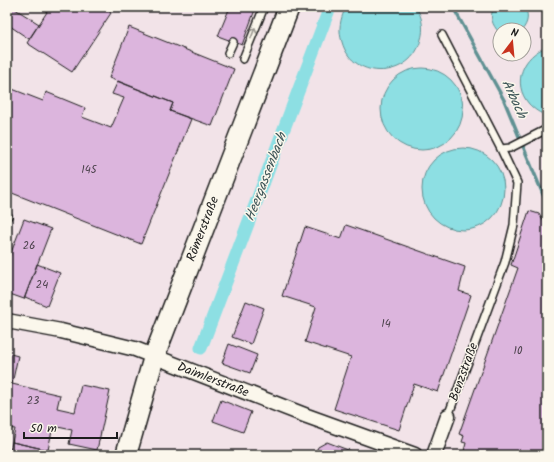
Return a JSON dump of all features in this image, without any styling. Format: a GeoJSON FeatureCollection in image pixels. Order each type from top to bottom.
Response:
{"type":"FeatureCollection","features":[{"type":"Feature","properties":{"kind":"main road","name":"Römerstraße"},"geometry":{"type":"LineString","coordinates":[[126,455],[154,357],[290,7]]}},
{"type":"Feature","properties":{"kind":"street","name":"Daimlerstraße"},"geometry":{"type":"LineString","coordinates":[[7,321],[61,331],[135,349],[307,416],[415,455]]}},
{"type":"Feature","properties":{"kind":"street","name":"Benzstraße"},"geometry":{"type":"LineString","coordinates":[[434,455],[448,416]]}},
{"type":"Feature","properties":{"kind":"lane"},"geometry":{"type":"LineString","coordinates":[[243,59],[264,7]]}},
{"type":"Feature","properties":{"kind":"lane","name":"Benzstraße"},"geometry":{"type":"LineString","coordinates":[[442,35],[517,183],[514,225],[505,262],[448,416]]}},
{"type":"Feature","properties":{"kind":"lane"},"geometry":{"type":"LineString","coordinates":[[228,53],[233,42]]}},
{"type":"Feature","properties":{"kind":"lane"},"geometry":{"type":"LineString","coordinates":[[500,149],[510,148],[547,129]]}},
{"type":"Feature","properties":{"kind":"shaded area"},"geometry":{"type":"Polygon","coordinates":[[[7,7],[547,7],[547,455],[7,455],[7,7]]]}},
{"type":"Feature","properties":{"kind":"water"},"geometry":{"type":"Polygon","coordinates":[[[346,7],[416,7],[421,17],[422,34],[415,52],[406,62],[395,68],[382,70],[369,69],[358,64],[348,55],[341,38],[340,24],[346,7]]]}},
{"type":"Feature","properties":{"kind":"water"},"geometry":{"type":"Polygon","coordinates":[[[494,7],[525,7],[527,22],[493,22],[492,10],[494,7]]]}},
{"type":"Feature","properties":{"kind":"water"},"geometry":{"type":"Polygon","coordinates":[[[547,47],[547,115],[537,111],[529,104],[524,96],[520,79],[526,63],[532,62],[532,56],[547,47]]]}},
{"type":"Feature","properties":{"kind":"water"},"geometry":{"type":"Polygon","coordinates":[[[414,68],[430,68],[445,75],[456,86],[463,101],[463,117],[460,125],[451,138],[438,147],[430,150],[414,150],[399,143],[388,132],[381,117],[381,101],[388,86],[399,75],[414,68]]]}},
{"type":"Feature","properties":{"kind":"water"},"geometry":{"type":"Polygon","coordinates":[[[455,148],[471,148],[486,155],[497,166],[504,181],[504,197],[501,205],[492,218],[479,227],[471,230],[455,230],[440,223],[429,212],[422,197],[422,181],[429,166],[440,155],[455,148]]]}},
{"type":"Feature","properties":{"kind":"building"},"geometry":{"type":"Polygon","coordinates":[[[12,7],[39,24],[29,39],[7,24],[7,14],[12,7]]]}},
{"type":"Feature","properties":{"kind":"building"},"geometry":{"type":"Polygon","coordinates":[[[40,7],[102,7],[111,13],[72,72],[27,43],[47,12],[40,7]]]}},
{"type":"Feature","properties":{"kind":"building"},"geometry":{"type":"Polygon","coordinates":[[[230,7],[256,7],[242,45],[218,36],[230,7]]]}},
{"type":"Feature","properties":{"kind":"building"},"geometry":{"type":"Polygon","coordinates":[[[129,27],[234,69],[212,126],[170,111],[173,103],[109,78],[129,27]]]}},
{"type":"Feature","properties":{"kind":"building"},"geometry":{"type":"Polygon","coordinates":[[[118,81],[173,103],[170,111],[191,119],[141,244],[7,191],[7,87],[43,101],[46,92],[85,108],[82,117],[111,128],[124,98],[112,94],[118,81]]]}},
{"type":"Feature","properties":{"kind":"building"},"geometry":{"type":"Polygon","coordinates":[[[529,211],[539,214],[547,227],[547,440],[545,445],[547,448],[547,455],[474,455],[464,451],[466,443],[462,442],[464,436],[459,434],[518,268],[511,265],[529,211]]]}},
{"type":"Feature","properties":{"kind":"building"},"geometry":{"type":"Polygon","coordinates":[[[24,219],[51,229],[24,299],[7,293],[7,263],[24,219]]]}},
{"type":"Feature","properties":{"kind":"building"},"geometry":{"type":"Polygon","coordinates":[[[346,225],[465,267],[459,291],[471,295],[438,392],[414,384],[399,430],[334,409],[351,357],[305,342],[316,307],[282,296],[305,227],[341,239],[346,225]]]}},
{"type":"Feature","properties":{"kind":"building"},"geometry":{"type":"Polygon","coordinates":[[[37,264],[60,273],[47,306],[25,297],[37,264]]]}},
{"type":"Feature","properties":{"kind":"building"},"geometry":{"type":"Polygon","coordinates":[[[246,301],[264,308],[251,344],[232,337],[246,301]]]}},
{"type":"Feature","properties":{"kind":"building"},"geometry":{"type":"Polygon","coordinates":[[[229,344],[257,355],[250,373],[222,363],[229,344]]]}},
{"type":"Feature","properties":{"kind":"building"},"geometry":{"type":"Polygon","coordinates":[[[7,353],[18,356],[12,384],[60,395],[57,408],[75,412],[81,385],[110,391],[97,450],[69,444],[72,430],[53,426],[48,450],[12,442],[15,429],[7,428],[7,353]]]}},
{"type":"Feature","properties":{"kind":"building"},"geometry":{"type":"Polygon","coordinates":[[[221,400],[251,412],[243,432],[213,421],[221,400]]]}},
{"type":"Feature","properties":{"kind":"building"},"geometry":{"type":"Polygon","coordinates":[[[12,442],[48,450],[47,455],[9,455],[12,442]]]}},
{"type":"Feature","properties":{"kind":"building"},"geometry":{"type":"Polygon","coordinates":[[[327,442],[361,455],[314,455],[318,447],[327,442]]]}},
{"type":"Feature","properties":{"kind":"waterway","name":"Heergassenbach"},"geometry":{"type":"LineString","coordinates":[[201,348],[330,7]]}},
{"type":"Feature","properties":{"kind":"waterway","name":"Arbach"},"geometry":{"type":"LineString","coordinates":[[453,7],[504,100],[547,204]]}}]}
